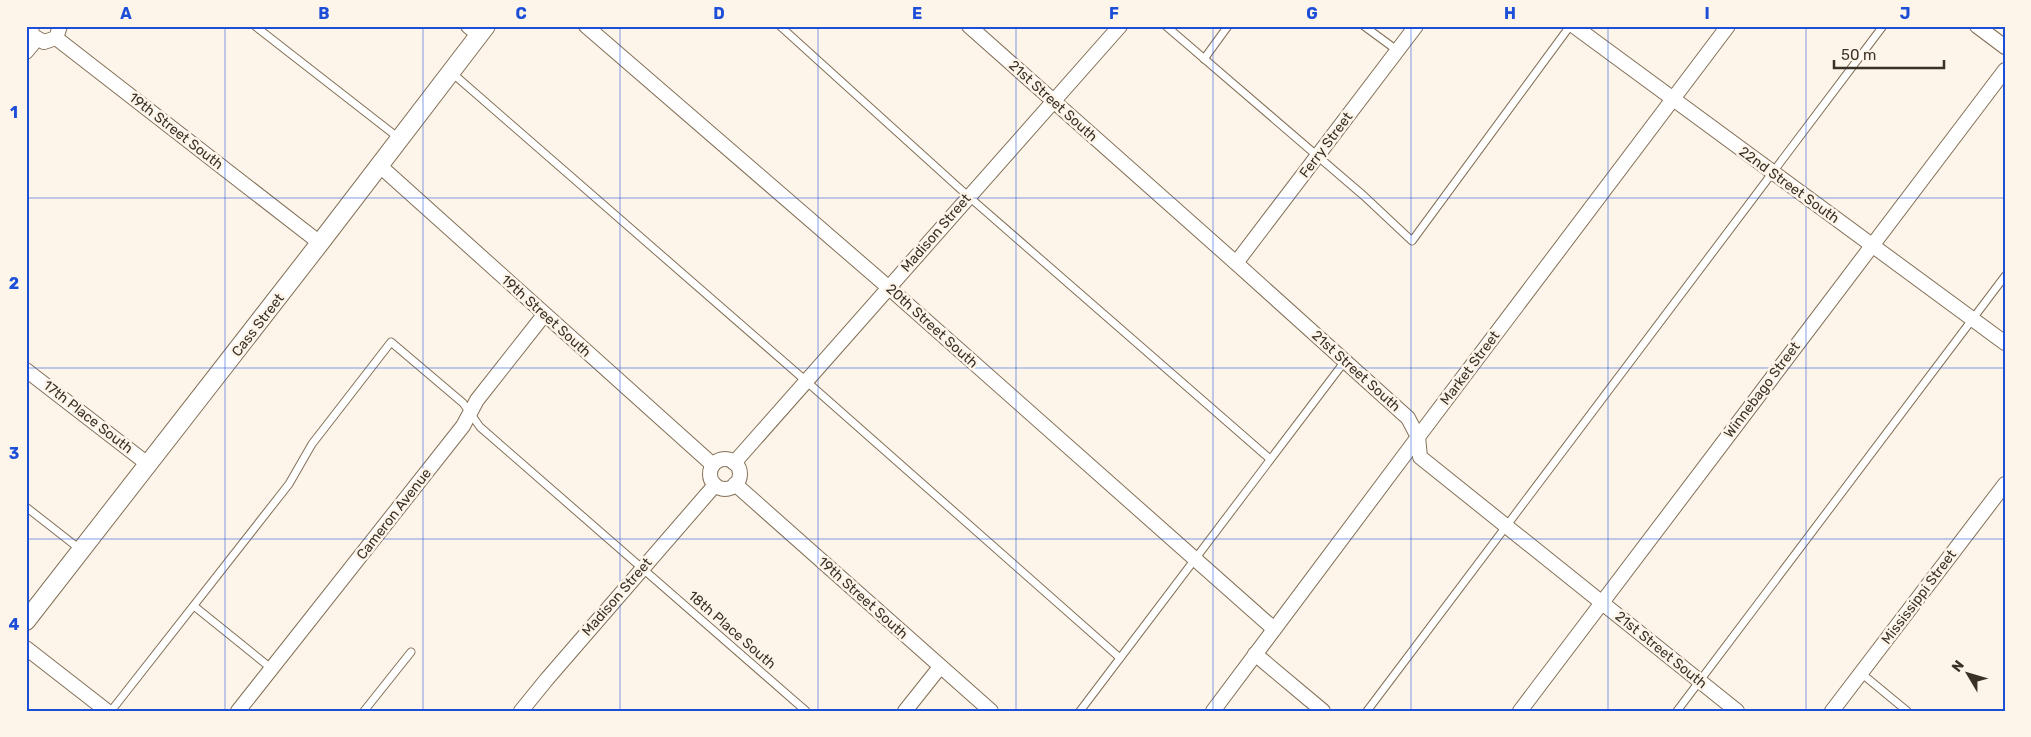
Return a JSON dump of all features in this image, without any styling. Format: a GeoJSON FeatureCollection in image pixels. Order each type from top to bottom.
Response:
{"type":"FeatureCollection","features":[{"type":"Feature","properties":{"kind":"street"},"geometry":{"type":"LineString","coordinates":[[30,26],[30,32],[36,40],[48,42],[58,32]]}},
{"type":"Feature","properties":{"kind":"street","name":"20th Street South"},"geometry":{"type":"LineString","coordinates":[[586,26],[888,287],[1274,629]]}},
{"type":"Feature","properties":{"kind":"street","name":"21st Street South"},"geometry":{"type":"LineString","coordinates":[[969,26],[1236,262],[1408,418],[1418,436],[1420,457],[1737,711]]}},
{"type":"Feature","properties":{"kind":"street","name":"Madison Street"},"geometry":{"type":"LineString","coordinates":[[734,463],[1120,26]]}},
{"type":"Feature","properties":{"kind":"street","name":"Ferry Street"},"geometry":{"type":"LineString","coordinates":[[1236,262],[1416,26]]}},
{"type":"Feature","properties":{"kind":"street","name":"22nd Street South"},"geometry":{"type":"LineString","coordinates":[[1574,26],[1672,100],[2005,343]]}},
{"type":"Feature","properties":{"kind":"street","name":"Market Street"},"geometry":{"type":"LineString","coordinates":[[1213,711],[1728,26]]}},
{"type":"Feature","properties":{"kind":"street"},"geometry":{"type":"LineString","coordinates":[[1976,26],[2005,47]]}},
{"type":"Feature","properties":{"kind":"street","name":"Cass Street"},"geometry":{"type":"LineString","coordinates":[[26,621],[380,166],[451,72],[478,29]]}},
{"type":"Feature","properties":{"kind":"street","name":"19th Street South"},"geometry":{"type":"LineString","coordinates":[[58,32],[320,243]]}},
{"type":"Feature","properties":{"kind":"street"},"geometry":{"type":"LineString","coordinates":[[26,52],[36,40]]}},
{"type":"Feature","properties":{"kind":"street","name":"Winnebago Street"},"geometry":{"type":"LineString","coordinates":[[1520,711],[2005,70]]}},
{"type":"Feature","properties":{"kind":"street","name":"19th Street South"},"geometry":{"type":"LineString","coordinates":[[380,166],[544,315],[714,465]]}},
{"type":"Feature","properties":{"kind":"street","name":"Cameron Avenue"},"geometry":{"type":"LineString","coordinates":[[238,711],[463,426],[477,400],[544,315]]}},
{"type":"Feature","properties":{"kind":"street","name":"17th Place South"},"geometry":{"type":"LineString","coordinates":[[26,370],[149,465]]}},
{"type":"Feature","properties":{"kind":"street"},"geometry":{"type":"LineString","coordinates":[[721,460],[734,463],[739,471],[738,480],[735,484],[723,489],[715,485],[710,473],[714,465],[721,460]]}},
{"type":"Feature","properties":{"kind":"street","name":"19th Street South"},"geometry":{"type":"LineString","coordinates":[[735,484],[991,711]]}},
{"type":"Feature","properties":{"kind":"street","name":"Mississippi Street"},"geometry":{"type":"LineString","coordinates":[[1832,711],[2005,484]]}},
{"type":"Feature","properties":{"kind":"street","name":"Madison Street"},"geometry":{"type":"LineString","coordinates":[[521,711],[715,485]]}},
{"type":"Feature","properties":{"kind":"street"},"geometry":{"type":"LineString","coordinates":[[26,648],[107,711]]}},
{"type":"Feature","properties":{"kind":"street"},"geometry":{"type":"LineString","coordinates":[[1255,654],[1323,711]]}},
{"type":"Feature","properties":{"kind":"street"},"geometry":{"type":"LineString","coordinates":[[905,711],[940,667]]}},
{"type":"Feature","properties":{"kind":"lane"},"geometry":{"type":"LineString","coordinates":[[255,26],[400,139]]}},
{"type":"Feature","properties":{"kind":"lane"},"geometry":{"type":"LineString","coordinates":[[780,26],[968,196],[1270,459]]}},
{"type":"Feature","properties":{"kind":"lane"},"geometry":{"type":"LineString","coordinates":[[1166,26],[1364,196],[1412,241],[1570,26]]}},
{"type":"Feature","properties":{"kind":"lane"},"geometry":{"type":"LineString","coordinates":[[1204,59],[1228,26]]}},
{"type":"Feature","properties":{"kind":"lane"},"geometry":{"type":"LineString","coordinates":[[1364,26],[1398,51]]}},
{"type":"Feature","properties":{"kind":"lane"},"geometry":{"type":"LineString","coordinates":[[1367,711],[1883,26]]}},
{"type":"Feature","properties":{"kind":"lane"},"geometry":{"type":"LineString","coordinates":[[451,72],[1120,658]]}},
{"type":"Feature","properties":{"kind":"lane"},"geometry":{"type":"LineString","coordinates":[[1677,711],[2005,276]]}},
{"type":"Feature","properties":{"kind":"lane","name":"18th Place South"},"geometry":{"type":"LineString","coordinates":[[194,606],[290,484],[312,444],[391,342],[462,403],[480,427],[806,711]]}},
{"type":"Feature","properties":{"kind":"lane"},"geometry":{"type":"LineString","coordinates":[[1080,711],[1345,361]]}},
{"type":"Feature","properties":{"kind":"lane"},"geometry":{"type":"LineString","coordinates":[[26,506],[82,550]]}},
{"type":"Feature","properties":{"kind":"lane"},"geometry":{"type":"LineString","coordinates":[[111,711],[194,606],[272,669]]}},
{"type":"Feature","properties":{"kind":"lane"},"geometry":{"type":"LineString","coordinates":[[364,711],[411,652]]}},
{"type":"Feature","properties":{"kind":"lane"},"geometry":{"type":"LineString","coordinates":[[1861,673],[1907,711]]}}]}
